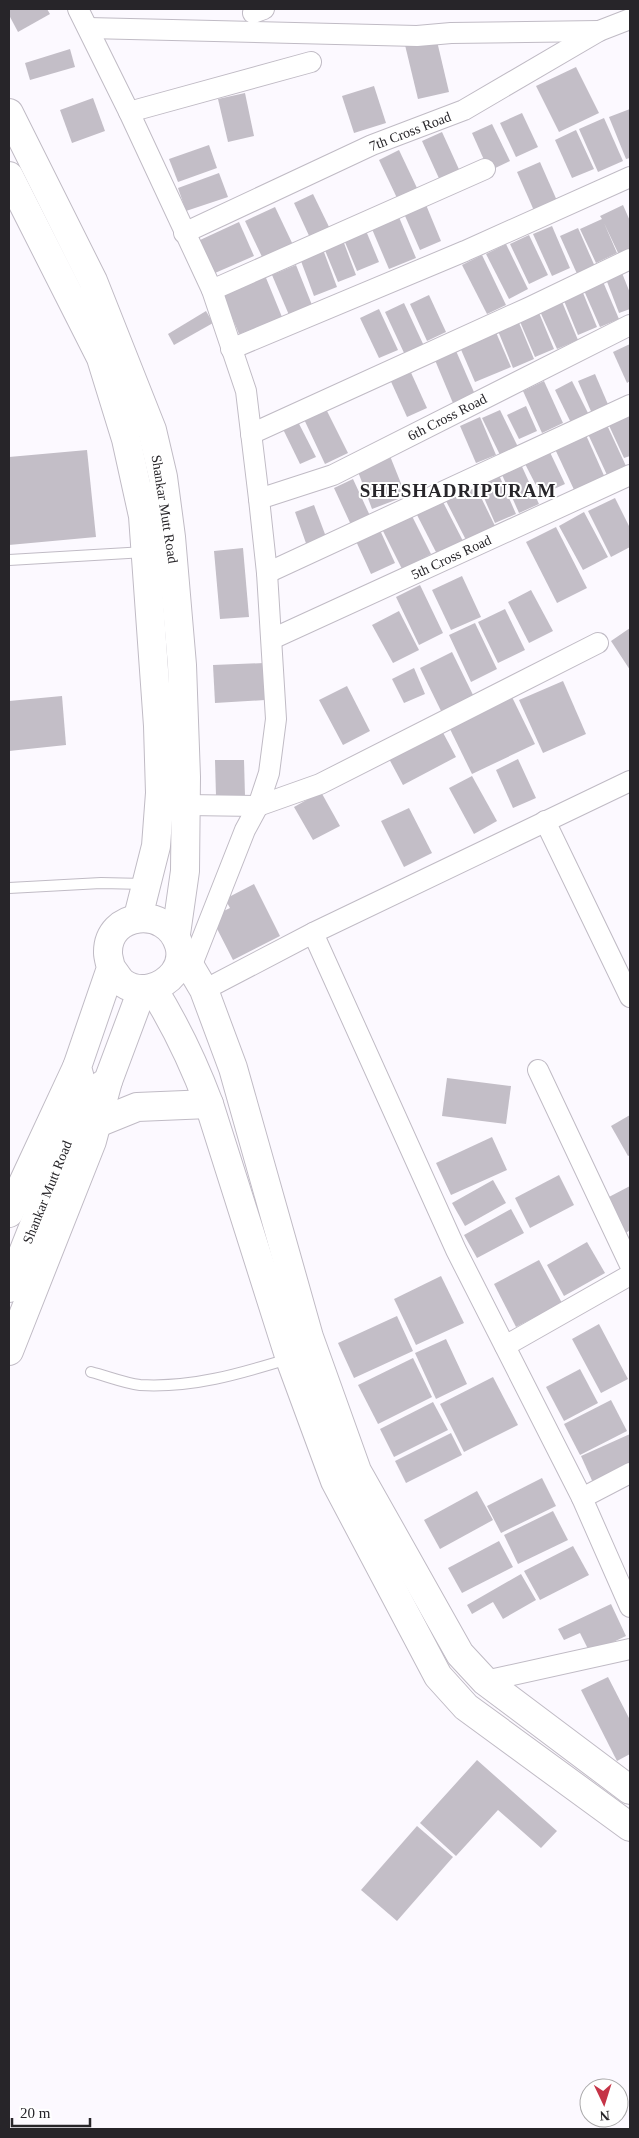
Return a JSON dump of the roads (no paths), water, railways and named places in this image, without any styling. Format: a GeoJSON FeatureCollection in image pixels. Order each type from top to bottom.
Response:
{"type":"FeatureCollection","features":[{"type":"Feature","properties":{"kind":"main road","name":"Shankar Mutt Road"},"geometry":{"type":"LineString","coordinates":[[9,113],[93,281],[152,430],[163,477],[171,537],[182,665],[187,805],[185,871],[188,961],[178,968],[168,981],[148,989]]}},
{"type":"Feature","properties":{"kind":"main road","name":"Shankar Mutt Road"},"geometry":{"type":"LineString","coordinates":[[9,176],[101,358],[126,439],[143,516],[158,726],[160,793],[156,846],[138,917]]}},
{"type":"Feature","properties":{"kind":"main road"},"geometry":{"type":"LineString","coordinates":[[126,439],[152,430]]}},
{"type":"Feature","properties":{"kind":"main road"},"geometry":{"type":"LineString","coordinates":[[630,1790],[485,1681],[460,1654],[357,1472],[309,1337],[244,1102],[188,961],[160,920],[138,917],[123,924],[112,936],[108,952],[111,968],[123,983],[148,989],[171,1018],[196,1068],[290,1359],[335,1481],[438,1676],[466,1707],[630,1827]]}},
{"type":"Feature","properties":{"kind":"main road"},"geometry":{"type":"LineString","coordinates":[[9,1213],[77,1067],[111,968]]}},
{"type":"Feature","properties":{"kind":"main road"},"geometry":{"type":"LineString","coordinates":[[87,1109],[108,1081],[148,989]]}},
{"type":"Feature","properties":{"kind":"main road"},"geometry":{"type":"LineString","coordinates":[[9,1351],[92,1141],[77,1067]]}},
{"type":"Feature","properties":{"kind":"main road"},"geometry":{"type":"LineString","coordinates":[[87,1109],[209,1104]]}},
{"type":"Feature","properties":{"kind":"main road","name":"Shankar Mutt Road"},"geometry":{"type":"LineString","coordinates":[[9,1288],[87,1109]]}},
{"type":"Feature","properties":{"kind":"street"},"geometry":{"type":"LineString","coordinates":[[188,961],[245,830],[258,806],[269,773],[276,719],[267,573],[259,500],[246,391],[212,290],[184,234],[83,14],[417,36],[599,31]]}},
{"type":"Feature","properties":{"kind":"street","name":"7th Cross Road"},"geometry":{"type":"LineString","coordinates":[[184,234],[372,145],[464,110],[599,31],[630,19]]}},
{"type":"Feature","properties":{"kind":"street"},"geometry":{"type":"LineString","coordinates":[[129,112],[311,62]]}},
{"type":"Feature","properties":{"kind":"street"},"geometry":{"type":"LineString","coordinates":[[212,290],[485,169]]}},
{"type":"Feature","properties":{"kind":"street"},"geometry":{"type":"LineString","coordinates":[[231,349],[465,251],[630,177]]}},
{"type":"Feature","properties":{"kind":"street"},"geometry":{"type":"LineString","coordinates":[[251,434],[530,307],[630,259]]}},
{"type":"Feature","properties":{"kind":"street","name":"6th Cross Road"},"geometry":{"type":"LineString","coordinates":[[259,500],[333,474],[630,326]]}},
{"type":"Feature","properties":{"kind":"street"},"geometry":{"type":"LineString","coordinates":[[267,573],[630,405]]}},
{"type":"Feature","properties":{"kind":"street","name":"5th Cross Road"},"geometry":{"type":"LineString","coordinates":[[272,639],[630,475]]}},
{"type":"Feature","properties":{"kind":"street"},"geometry":{"type":"LineString","coordinates":[[187,805],[258,806],[339,776],[598,643]]}},
{"type":"Feature","properties":{"kind":"street"},"geometry":{"type":"LineString","coordinates":[[188,961],[313,933],[630,780]]}},
{"type":"Feature","properties":{"kind":"street"},"geometry":{"type":"LineString","coordinates":[[545,822],[630,997]]}},
{"type":"Feature","properties":{"kind":"street"},"geometry":{"type":"LineString","coordinates":[[313,933],[456,1250],[582,1498],[630,1607]]}},
{"type":"Feature","properties":{"kind":"street"},"geometry":{"type":"LineString","coordinates":[[538,1070],[630,1265]]}},
{"type":"Feature","properties":{"kind":"street"},"geometry":{"type":"LineString","coordinates":[[505,1346],[630,1275]]}},
{"type":"Feature","properties":{"kind":"street"},"geometry":{"type":"LineString","coordinates":[[582,1498],[630,1473]]}},
{"type":"Feature","properties":{"kind":"street"},"geometry":{"type":"LineString","coordinates":[[485,1681],[630,1649]]}},
{"type":"Feature","properties":{"kind":"lane"},"geometry":{"type":"LineString","coordinates":[[9,560],[146,552]]}},
{"type":"Feature","properties":{"kind":"lane"},"geometry":{"type":"LineString","coordinates":[[9,888],[101,883],[147,884]]}},
{"type":"Feature","properties":{"kind":"lane"},"geometry":{"type":"LineString","coordinates":[[92,1372],[138,1385],[182,1385],[228,1378],[290,1359]]}},
{"type":"Feature","properties":{"kind":"district","name":"SHESHADRIPURAM"},"geometry":{"type":"Point","coordinates":[458,490]}}]}
